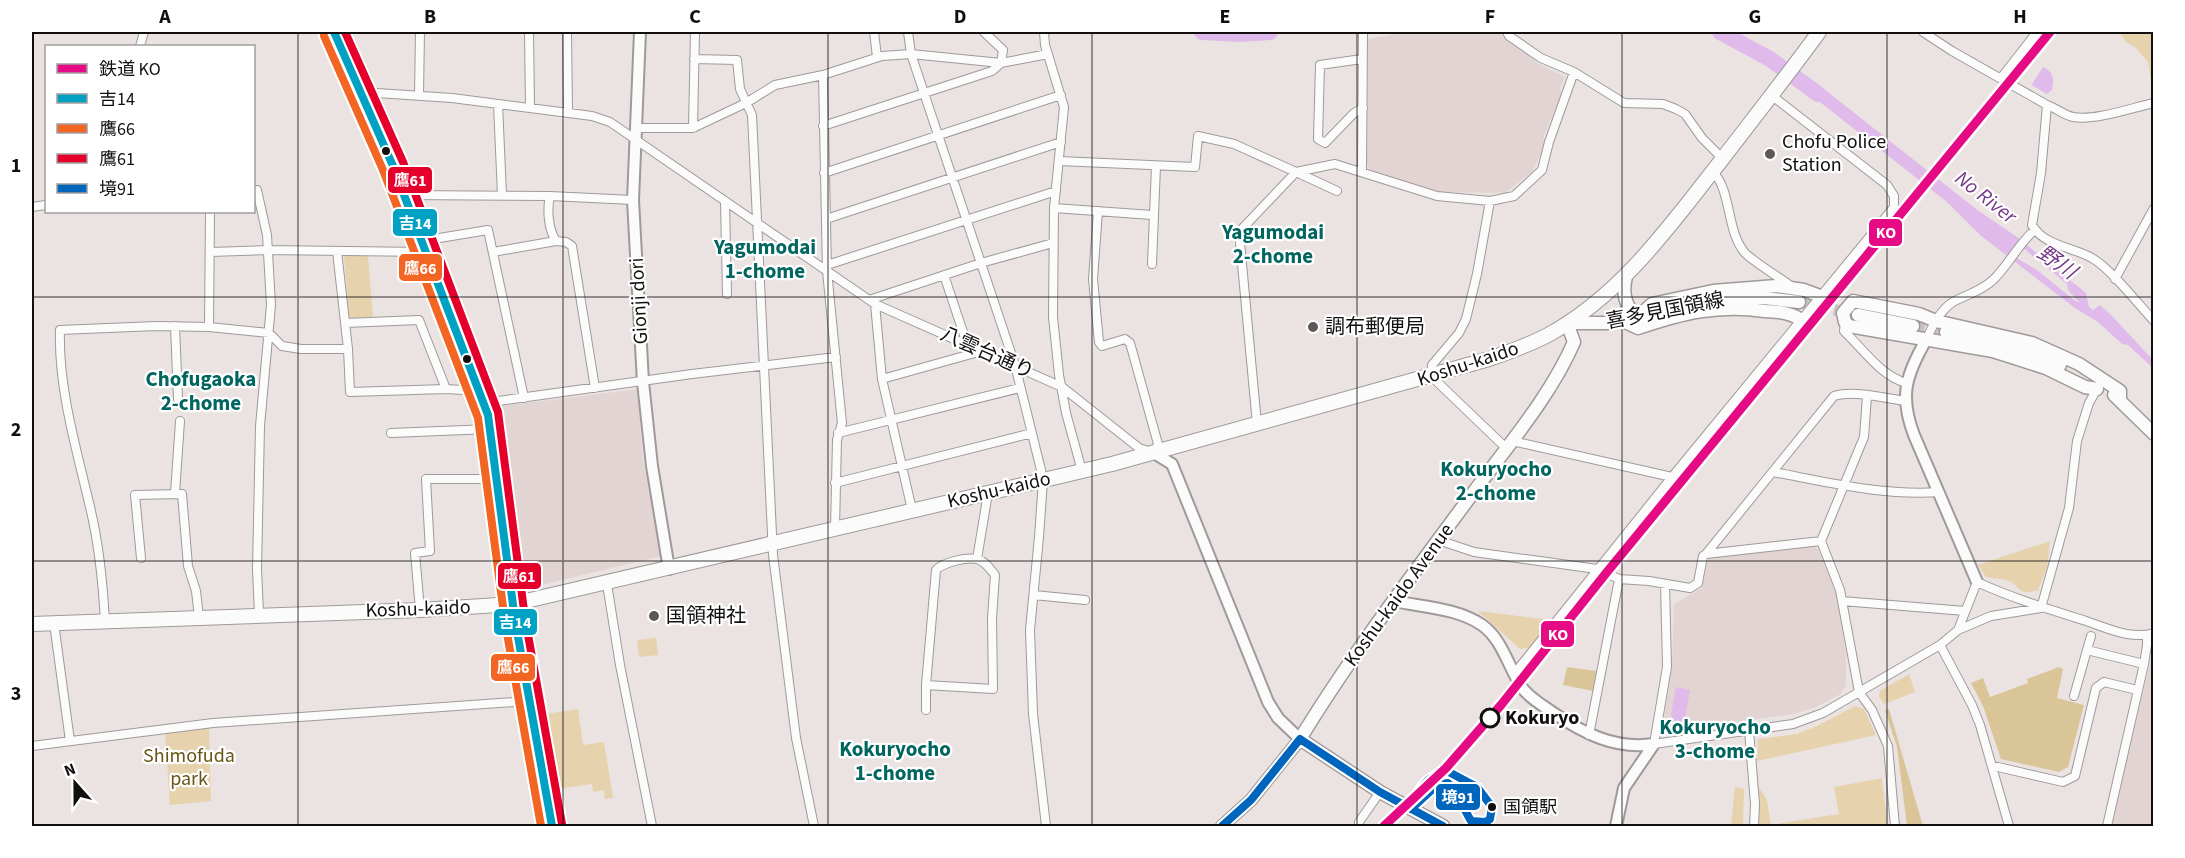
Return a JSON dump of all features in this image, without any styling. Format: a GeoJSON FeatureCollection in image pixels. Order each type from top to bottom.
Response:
{"type":"FeatureCollection","features":[{"type":"Feature","properties":{"kind":"highway","name":"Koshu-kaido"},"geometry":{"type":"LineString","coordinates":[[32,624],[259,614],[420,610],[513,604],[607,584],[774,542],[1082,471],[1156,448],[1185,444],[1489,359],[1548,335],[1581,313],[1626,276],[1713,172],[1819,32]]}},
{"type":"Feature","properties":{"kind":"main road"},"geometry":{"type":"LineString","coordinates":[[1626,276],[1624,297],[1627,306],[1636,318],[1652,304],[1693,294],[1776,286],[1794,288],[1820,296]]}},
{"type":"Feature","properties":{"kind":"main road","name":"喜多見国領線"},"geometry":{"type":"LineString","coordinates":[[1567,323],[1612,323],[1691,303],[1726,298],[1764,298],[1799,302]]}},
{"type":"Feature","properties":{"kind":"main road"},"geometry":{"type":"LineString","coordinates":[[2097,390],[2019,358],[1961,344],[1849,326],[1845,322],[1843,313],[1853,301],[2032,343],[2079,364],[2111,384],[2120,391],[2120,399]]}},
{"type":"Feature","properties":{"kind":"main road"},"geometry":{"type":"LineString","coordinates":[[1623,321],[1638,328],[1687,313],[1729,307],[1786,313],[1800,319]]}},
{"type":"Feature","properties":{"kind":"main road"},"geometry":{"type":"LineString","coordinates":[[1858,315],[1913,326]]}},
{"type":"Feature","properties":{"kind":"main road","name":"Koshu-kaido Avenue"},"geometry":{"type":"LineString","coordinates":[[1299,739],[1394,601],[1564,365],[1574,342],[1567,323]]}},
{"type":"Feature","properties":{"kind":"main road"},"geometry":{"type":"LineString","coordinates":[[1946,332],[2020,349],[2083,374],[2120,399],[2154,434]]}},
{"type":"Feature","properties":{"kind":"main road"},"geometry":{"type":"LineString","coordinates":[[2068,369],[2132,413]]}},
{"type":"Feature","properties":{"kind":"main road"},"geometry":{"type":"LineString","coordinates":[[1299,739],[1380,792],[1443,826]]}},
{"type":"Feature","properties":{"kind":"street"},"geometry":{"type":"LineString","coordinates":[[334,32],[362,92],[484,403],[490,429],[501,524],[528,701],[552,826]]}},
{"type":"Feature","properties":{"kind":"street"},"geometry":{"type":"LineString","coordinates":[[419,95],[420,32]]}},
{"type":"Feature","properties":{"kind":"street"},"geometry":{"type":"LineString","coordinates":[[529,32],[530,107]]}},
{"type":"Feature","properties":{"kind":"street"},"geometry":{"type":"LineString","coordinates":[[567,32],[568,112]]}},
{"type":"Feature","properties":{"kind":"street","name":"Gionji dori"},"geometry":{"type":"LineString","coordinates":[[640,32],[633,200],[643,382],[652,466],[669,569]]}},
{"type":"Feature","properties":{"kind":"street"},"geometry":{"type":"LineString","coordinates":[[693,128],[695,32]]}},
{"type":"Feature","properties":{"kind":"street"},"geometry":{"type":"LineString","coordinates":[[873,32],[877,57]]}},
{"type":"Feature","properties":{"kind":"street"},"geometry":{"type":"LineString","coordinates":[[908,32],[911,54],[1015,365],[1043,480],[1030,630],[1033,714],[1046,826]]}},
{"type":"Feature","properties":{"kind":"street"},"geometry":{"type":"LineString","coordinates":[[823,126],[992,71],[1001,63],[1003,50],[984,32]]}},
{"type":"Feature","properties":{"kind":"street"},"geometry":{"type":"LineString","coordinates":[[1044,32],[1044,40],[1064,107],[1054,208],[1053,317],[1066,413],[1082,471]]}},
{"type":"Feature","properties":{"kind":"street"},"geometry":{"type":"LineString","coordinates":[[1507,32],[1509,36],[1541,58],[1574,72],[1624,103],[1663,104],[1685,114],[1702,138],[1723,159]]}},
{"type":"Feature","properties":{"kind":"street"},"geometry":{"type":"LineString","coordinates":[[1923,32],[1952,51],[2071,117],[2103,115],[2154,103]]}},
{"type":"Feature","properties":{"kind":"street"},"geometry":{"type":"LineString","coordinates":[[2001,78],[2037,32]]}},
{"type":"Feature","properties":{"kind":"street"},"geometry":{"type":"LineString","coordinates":[[1362,171],[1363,33]]}},
{"type":"Feature","properties":{"kind":"street"},"geometry":{"type":"LineString","coordinates":[[635,134],[693,128],[746,103],[775,85],[823,75],[877,57],[911,54],[1001,63],[1048,54]]}},
{"type":"Feature","properties":{"kind":"street"},"geometry":{"type":"LineString","coordinates":[[694,59],[737,60],[740,89],[752,115],[773,555],[796,738],[814,826]]}},
{"type":"Feature","properties":{"kind":"street"},"geometry":{"type":"LineString","coordinates":[[1362,59],[1320,65],[1318,139],[1325,143],[1354,113],[1363,108]]}},
{"type":"Feature","properties":{"kind":"street"},"geometry":{"type":"LineString","coordinates":[[1257,424],[1239,232],[1296,172],[1335,164],[1437,196],[1490,201],[1514,196],[1542,170],[1549,142],[1574,72]]}},
{"type":"Feature","properties":{"kind":"street"},"geometry":{"type":"LineString","coordinates":[[823,75],[827,268],[842,423],[838,433],[835,528]]}},
{"type":"Feature","properties":{"kind":"street"},"geometry":{"type":"LineString","coordinates":[[1514,674],[1800,319],[1894,207],[1894,196],[1887,185],[1775,90]]}},
{"type":"Feature","properties":{"kind":"street","name":"八雲台通り"},"geometry":{"type":"LineString","coordinates":[[362,92],[419,95],[530,107],[592,116],[610,122],[635,134],[725,201],[827,268],[872,302],[1062,387],[1138,453]]}},
{"type":"Feature","properties":{"kind":"street"},"geometry":{"type":"LineString","coordinates":[[824,173],[1061,95]]}},
{"type":"Feature","properties":{"kind":"street"},"geometry":{"type":"LineString","coordinates":[[498,104],[502,195]]}},
{"type":"Feature","properties":{"kind":"street"},"geometry":{"type":"LineString","coordinates":[[2047,105],[2032,225],[2035,230],[2061,246],[2092,258],[2154,321]]}},
{"type":"Feature","properties":{"kind":"street"},"geometry":{"type":"LineString","coordinates":[[1059,160],[1195,167],[1198,136],[1234,144],[1337,191]]}},
{"type":"Feature","properties":{"kind":"street"},"geometry":{"type":"LineString","coordinates":[[826,219],[1061,142]]}},
{"type":"Feature","properties":{"kind":"street"},"geometry":{"type":"LineString","coordinates":[[1152,264],[1152,214],[1156,166]]}},
{"type":"Feature","properties":{"kind":"street"},"geometry":{"type":"LineString","coordinates":[[1713,172],[1720,179],[1735,233],[1745,253],[1794,288]]}},
{"type":"Feature","properties":{"kind":"street"},"geometry":{"type":"LineString","coordinates":[[255,190],[257,190],[268,250],[270,294],[269,333],[260,426],[257,569],[259,614]]}},
{"type":"Feature","properties":{"kind":"street"},"geometry":{"type":"LineString","coordinates":[[827,268],[1056,191]]}},
{"type":"Feature","properties":{"kind":"street"},"geometry":{"type":"LineString","coordinates":[[403,195],[550,196],[633,200]]}},
{"type":"Feature","properties":{"kind":"street"},"geometry":{"type":"LineString","coordinates":[[550,196],[548,204],[552,235],[556,241]]}},
{"type":"Feature","properties":{"kind":"street"},"geometry":{"type":"LineString","coordinates":[[725,201],[727,294]]}},
{"type":"Feature","properties":{"kind":"street"},"geometry":{"type":"LineString","coordinates":[[1490,201],[1477,274],[1466,319],[1458,333],[1432,365],[1431,376],[1509,444],[1672,477]]}},
{"type":"Feature","properties":{"kind":"street"},"geometry":{"type":"LineString","coordinates":[[1054,208],[1152,214]]}},
{"type":"Feature","properties":{"kind":"street"},"geometry":{"type":"LineString","coordinates":[[2115,279],[2154,208]]}},
{"type":"Feature","properties":{"kind":"street"},"geometry":{"type":"LineString","coordinates":[[1098,212],[1093,279],[1099,342],[1102,346],[1125,339],[1130,343],[1156,448],[1172,464],[1268,702],[1278,718],[1299,739]]}},
{"type":"Feature","properties":{"kind":"street"},"geometry":{"type":"LineString","coordinates":[[209,327],[210,213]]}},
{"type":"Feature","properties":{"kind":"street"},"geometry":{"type":"LineString","coordinates":[[210,252],[337,251],[423,246],[488,230],[524,398]]}},
{"type":"Feature","properties":{"kind":"street"},"geometry":{"type":"LineString","coordinates":[[2035,230],[1988,284],[1946,307],[1910,369],[1905,401],[1914,435],[1977,582],[2011,598],[2112,630],[2150,634],[2107,826]]}},
{"type":"Feature","properties":{"kind":"street"},"geometry":{"type":"LineString","coordinates":[[493,252],[556,241],[566,242],[572,246],[595,388]]}},
{"type":"Feature","properties":{"kind":"street"},"geometry":{"type":"LineString","coordinates":[[912,510],[882,379],[872,302],[944,275],[1053,243]]}},
{"type":"Feature","properties":{"kind":"street"},"geometry":{"type":"LineString","coordinates":[[337,251],[348,349],[350,392],[446,389],[479,391]]}},
{"type":"Feature","properties":{"kind":"street"},"geometry":{"type":"LineString","coordinates":[[944,275],[967,344]]}},
{"type":"Feature","properties":{"kind":"street"},"geometry":{"type":"LineString","coordinates":[[345,323],[419,320],[446,389]]}},
{"type":"Feature","properties":{"kind":"street"},"geometry":{"type":"LineString","coordinates":[[1845,322],[1844,331],[1881,369],[1895,380],[1906,384]]}},
{"type":"Feature","properties":{"kind":"street"},"geometry":{"type":"LineString","coordinates":[[175,327],[178,399]]}},
{"type":"Feature","properties":{"kind":"street"},"geometry":{"type":"LineString","coordinates":[[105,622],[91,509],[71,429],[62,369],[60,330],[209,327],[269,333],[282,346],[301,349],[348,349]]}},
{"type":"Feature","properties":{"kind":"street"},"geometry":{"type":"LineString","coordinates":[[882,379],[982,351]]}},
{"type":"Feature","properties":{"kind":"street"},"geometry":{"type":"LineString","coordinates":[[484,403],[836,357]]}},
{"type":"Feature","properties":{"kind":"street"},"geometry":{"type":"LineString","coordinates":[[838,433],[1020,387]]}},
{"type":"Feature","properties":{"kind":"street"},"geometry":{"type":"LineString","coordinates":[[2041,608],[2069,508],[2077,441],[2089,403],[2097,390]]}},
{"type":"Feature","properties":{"kind":"street"},"geometry":{"type":"LineString","coordinates":[[1438,540],[1474,552],[1597,569],[1618,579],[1690,588],[1698,583],[1703,556],[1834,396],[1839,394],[1905,401]]}},
{"type":"Feature","properties":{"kind":"street"},"geometry":{"type":"LineString","coordinates":[[1867,396],[1864,437],[1821,542],[1842,601],[1859,692],[1872,710],[1888,747],[1895,826]]}},
{"type":"Feature","properties":{"kind":"street"},"geometry":{"type":"LineString","coordinates":[[176,493],[180,421]]}},
{"type":"Feature","properties":{"kind":"street"},"geometry":{"type":"LineString","coordinates":[[392,432],[490,429]]}},
{"type":"Feature","properties":{"kind":"street"},"geometry":{"type":"LineString","coordinates":[[835,483],[1032,433]]}},
{"type":"Feature","properties":{"kind":"street"},"geometry":{"type":"LineString","coordinates":[[1773,472],[1843,485],[1922,493],[1939,492]]}},
{"type":"Feature","properties":{"kind":"street"},"geometry":{"type":"LineString","coordinates":[[420,610],[415,553],[430,551],[426,479],[497,479]]}},
{"type":"Feature","properties":{"kind":"street"},"geometry":{"type":"LineString","coordinates":[[977,559],[988,492]]}},
{"type":"Feature","properties":{"kind":"street"},"geometry":{"type":"LineString","coordinates":[[141,558],[135,495],[182,494],[188,566],[196,591],[199,617]]}},
{"type":"Feature","properties":{"kind":"street"},"geometry":{"type":"LineString","coordinates":[[1706,554],[1821,542]]}},
{"type":"Feature","properties":{"kind":"street"},"geometry":{"type":"LineString","coordinates":[[926,685],[993,689],[992,618],[995,575],[985,563],[977,559],[942,565],[936,570],[926,685],[926,710]]}},
{"type":"Feature","properties":{"kind":"street"},"geometry":{"type":"LineString","coordinates":[[1589,735],[1618,579]]}},
{"type":"Feature","properties":{"kind":"street"},"geometry":{"type":"LineString","coordinates":[[1958,630],[1977,582]]}},
{"type":"Feature","properties":{"kind":"street"},"geometry":{"type":"LineString","coordinates":[[607,584],[620,665],[652,826]]}},
{"type":"Feature","properties":{"kind":"street"},"geometry":{"type":"LineString","coordinates":[[1616,826],[1624,788],[1654,744],[1667,666],[1665,584]]}},
{"type":"Feature","properties":{"kind":"street"},"geometry":{"type":"LineString","coordinates":[[1034,596],[1085,600]]}},
{"type":"Feature","properties":{"kind":"street"},"geometry":{"type":"LineString","coordinates":[[2007,612],[2012,607],[2011,598]]}},
{"type":"Feature","properties":{"kind":"street"},"geometry":{"type":"LineString","coordinates":[[1394,601],[1461,614],[1483,626],[1500,645],[1522,689],[1542,706],[1589,735],[1638,746],[1792,724],[1823,713],[1940,645],[1958,630],[1991,616],[2041,608]]}},
{"type":"Feature","properties":{"kind":"street"},"geometry":{"type":"LineString","coordinates":[[1842,601],[1965,613],[1974,624]]}},
{"type":"Feature","properties":{"kind":"street"},"geometry":{"type":"LineString","coordinates":[[54,623],[70,741]]}},
{"type":"Feature","properties":{"kind":"street"},"geometry":{"type":"LineString","coordinates":[[2074,696],[2091,636]]}},
{"type":"Feature","properties":{"kind":"street"},"geometry":{"type":"LineString","coordinates":[[1940,645],[1972,705],[2009,826]]}},
{"type":"Feature","properties":{"kind":"street"},"geometry":{"type":"LineString","coordinates":[[2087,650],[2144,663]]}},
{"type":"Feature","properties":{"kind":"street"},"geometry":{"type":"LineString","coordinates":[[1993,768],[1998,767],[2063,782],[2075,776],[2096,688],[2104,682],[2138,690]]}},
{"type":"Feature","properties":{"kind":"street"},"geometry":{"type":"LineString","coordinates":[[32,746],[213,723],[528,701]]}},
{"type":"Feature","properties":{"kind":"street"},"geometry":{"type":"LineString","coordinates":[[1749,730],[1755,804],[1754,826]]}},
{"type":"Feature","properties":{"kind":"street","name":"Koshu-kaido Avenue"},"geometry":{"type":"LineString","coordinates":[[1222,826],[1235,817],[1251,800],[1299,739]]}},
{"type":"Feature","properties":{"kind":"street"},"geometry":{"type":"LineString","coordinates":[[1359,826],[1359,822],[1380,792]]}},
{"type":"Feature","properties":{"kind":"shaded area"},"geometry":{"type":"Polygon","coordinates":[[[1408,32],[1501,32],[1500,34],[1539,64],[1565,77],[1560,88],[1562,94],[1544,135],[1543,150],[1532,172],[1505,193],[1435,192],[1370,170],[1367,164],[1368,39],[1408,32]]]}},
{"type":"Feature","properties":{"kind":"shaded area"},"geometry":{"type":"Polygon","coordinates":[[[2043,67],[2049,71],[2053,79],[2052,90],[2047,94],[2032,84],[2043,67]]]}},
{"type":"Feature","properties":{"kind":"shaded area"},"geometry":{"type":"Polygon","coordinates":[[[1804,76],[1824,89],[1976,209],[2017,237],[2086,293],[2089,307],[2093,310],[2100,305],[2112,316],[2153,360],[2153,368],[2128,345],[2122,344],[2098,322],[2075,308],[1980,235],[1947,202],[1797,84],[1804,76]],[[2023,248],[2015,257],[2037,270],[2080,303],[2068,290],[2067,284],[2023,248]]]}},
{"type":"Feature","properties":{"kind":"shaded area"},"geometry":{"type":"Polygon","coordinates":[[[638,389],[642,453],[661,556],[533,587],[523,578],[494,415],[501,406],[638,389]]]}},
{"type":"Feature","properties":{"kind":"shaded area"},"geometry":{"type":"Polygon","coordinates":[[[1813,546],[1818,549],[1836,593],[1846,653],[1846,685],[1841,694],[1816,707],[1793,714],[1662,732],[1672,667],[1674,604],[1702,588],[1709,557],[1813,546]]]}},
{"type":"Feature","properties":{"kind":"shaded area"},"geometry":{"type":"Polygon","coordinates":[[[2153,651],[2153,826],[2113,826],[2113,818],[2153,651]]]}},
{"type":"Feature","properties":{"kind":"shaded area"},"geometry":{"type":"Polygon","coordinates":[[[1567,667],[1596,671],[1593,691],[1563,685],[1567,667]]]}},
{"type":"Feature","properties":{"kind":"shaded area"},"geometry":{"type":"Polygon","coordinates":[[[2059,667],[2063,669],[2057,698],[2084,705],[2068,767],[2059,772],[2001,759],[1983,706],[1971,683],[1983,678],[1990,697],[2028,683],[2027,679],[2059,667]]]}},
{"type":"Feature","properties":{"kind":"shaded area"},"geometry":{"type":"Polygon","coordinates":[[[1676,687],[1690,690],[1684,724],[1670,721],[1676,687]]]}},
{"type":"Feature","properties":{"kind":"shaded area"},"geometry":{"type":"Polygon","coordinates":[[[1889,709],[1923,826],[1907,826],[1897,747],[1885,710],[1889,709]]]}},
{"type":"Feature","properties":{"kind":"green space"},"geometry":{"type":"Polygon","coordinates":[[[2119,32],[2153,32],[2153,94],[2148,62],[2135,47],[2127,43],[2119,32]]]}},
{"type":"Feature","properties":{"kind":"green space"},"geometry":{"type":"Polygon","coordinates":[[[344,256],[368,256],[373,317],[349,318],[344,256]]]}},
{"type":"Feature","properties":{"kind":"green space"},"geometry":{"type":"Polygon","coordinates":[[[2050,541],[2047,568],[2038,590],[2022,591],[2006,580],[1986,577],[1978,565],[2050,541]]]}},
{"type":"Feature","properties":{"kind":"green space"},"geometry":{"type":"Polygon","coordinates":[[[1478,611],[1551,620],[1529,648],[1520,649],[1478,611]]]}},
{"type":"Feature","properties":{"kind":"green space"},"geometry":{"type":"Polygon","coordinates":[[[656,638],[658,655],[639,657],[637,640],[656,638]]]}},
{"type":"Feature","properties":{"kind":"green space"},"geometry":{"type":"Polygon","coordinates":[[[1909,674],[1915,692],[1884,704],[1879,696],[1880,691],[1909,674]]]}},
{"type":"Feature","properties":{"kind":"green space"},"geometry":{"type":"Polygon","coordinates":[[[1855,706],[1864,709],[1876,735],[1757,761],[1758,739],[1797,734],[1855,706]]]}},
{"type":"Feature","properties":{"kind":"green space"},"geometry":{"type":"Polygon","coordinates":[[[578,709],[583,745],[604,742],[613,798],[605,799],[604,790],[593,792],[592,784],[551,790],[539,715],[578,709]]]}},
{"type":"Feature","properties":{"kind":"green space","name":"Shimofuda park"},"geometry":{"type":"Polygon","coordinates":[[[209,728],[211,801],[170,805],[165,734],[209,728]]]}},
{"type":"Feature","properties":{"kind":"green space"},"geometry":{"type":"Polygon","coordinates":[[[1882,778],[1887,825],[1758,826],[1757,784],[1767,800],[1771,825],[1839,814],[1834,787],[1882,778]]]}},
{"type":"Feature","properties":{"kind":"green space"},"geometry":{"type":"Polygon","coordinates":[[[1735,787],[1744,789],[1743,826],[1731,826],[1735,787]]]}},
{"type":"Feature","properties":{"kind":"waterway","name":"No River"},"geometry":{"type":"LineString","coordinates":[[1202,32],[1240,34],[1270,32]]}},
{"type":"Feature","properties":{"kind":"waterway","name":"No River"},"geometry":{"type":"LineString","coordinates":[[1720,32],[1770,59],[1818,94]]}},
{"type":"Feature","properties":{"kind":"tunnel"},"geometry":{"type":"LineString","coordinates":[[1799,302],[1858,315]]}},
{"type":"Feature","properties":{"kind":"tunnel"},"geometry":{"type":"LineString","coordinates":[[1913,326],[1946,332]]}},
{"type":"Feature","properties":{"kind":"rail line","name":"KO"},"geometry":{"type":"LineString","coordinates":[[1384,826],[1446,768],[1501,705],[1607,572],[2050,32]]}},
{"type":"Feature","properties":{"kind":"transit line","name":"吉14"},"geometry":{"type":"LineString","coordinates":[[334,32],[393,166],[488,415],[515,620],[552,826]]}},
{"type":"Feature","properties":{"kind":"transit line","name":"鷹61"},"geometry":{"type":"LineString","coordinates":[[345,32],[403,162],[498,412],[525,618],[562,824]]}},
{"type":"Feature","properties":{"kind":"transit line","name":"鷹66"},"geometry":{"type":"LineString","coordinates":[[324,36],[383,170],[478,418],[505,622],[541,826]]}},
{"type":"Feature","properties":{"kind":"transit line","name":"境91"},"geometry":{"type":"LineString","coordinates":[[1222,826],[1251,800],[1300,739],[1380,792],[1443,826]]}},
{"type":"Feature","properties":{"kind":"transit line","name":"境91"},"geometry":{"type":"LineString","coordinates":[[1447,771],[1477,787],[1492,807],[1490,819],[1486,822],[1471,821],[1448,783],[1437,785],[1411,809],[1428,780],[1447,771]]}},
{"type":"Feature","properties":{"kind":"place","name":"Chofu Police Station"},"geometry":{"type":"Point","coordinates":[1770,154]}},
{"type":"Feature","properties":{"kind":"place","name":"調布郵便局"},"geometry":{"type":"Point","coordinates":[1313,327]}},
{"type":"Feature","properties":{"kind":"place","name":"国領神社"},"geometry":{"type":"Point","coordinates":[654,616]}},
{"type":"Feature","properties":{"kind":"place","name":"Kokuryo"},"geometry":{"type":"Point","coordinates":[1490,718]}},
{"type":"Feature","properties":{"kind":"place","name":"国領駅"},"geometry":{"type":"Point","coordinates":[1492,807]}},
{"type":"Feature","properties":{"kind":"district","name":"Yagumodai 2-chome"},"geometry":{"type":"Point","coordinates":[1273,244]}},
{"type":"Feature","properties":{"kind":"district","name":"Yagumodai 1-chome"},"geometry":{"type":"Point","coordinates":[765,259]}},
{"type":"Feature","properties":{"kind":"district","name":"Chofugaoka 2-chome"},"geometry":{"type":"Point","coordinates":[201,391]}},
{"type":"Feature","properties":{"kind":"district","name":"Kokuryocho 2-chome"},"geometry":{"type":"Point","coordinates":[1496,481]}},
{"type":"Feature","properties":{"kind":"district","name":"Kokuryocho 3-chome"},"geometry":{"type":"Point","coordinates":[1715,739]}},
{"type":"Feature","properties":{"kind":"district","name":"Kokuryocho 1-chome"},"geometry":{"type":"Point","coordinates":[895,761]}},
{"type":"Feature","properties":{"kind":"water label","name":"野川"},"geometry":{"type":"Point","coordinates":[2057,262]}}]}
